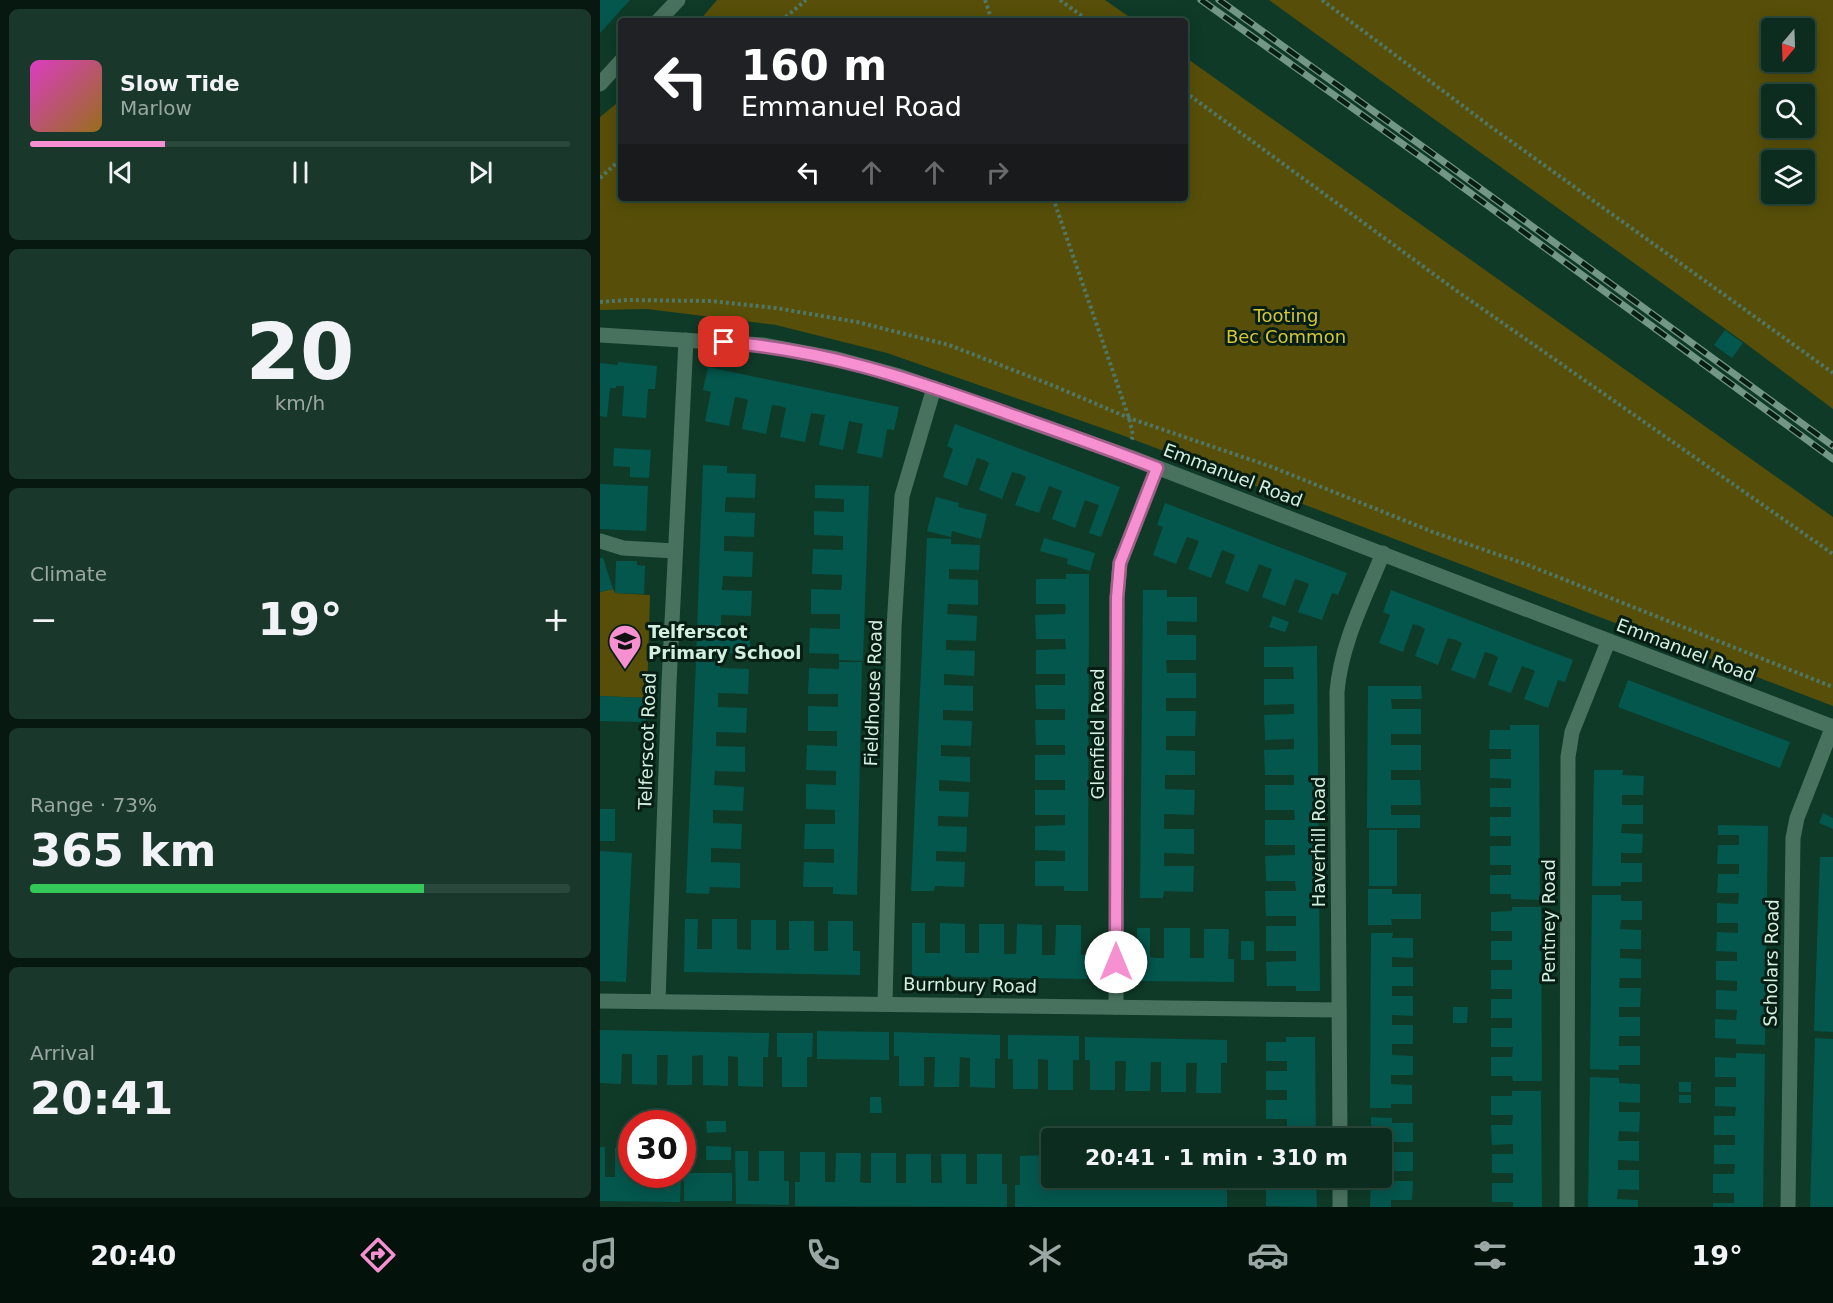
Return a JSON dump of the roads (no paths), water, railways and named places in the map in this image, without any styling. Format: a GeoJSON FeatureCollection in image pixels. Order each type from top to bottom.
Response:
{"type":"FeatureCollection","features":[{"type":"Feature","properties":{"kind":"street"},"geometry":{"type":"LineString","coordinates":[[661,18],[678,0]]}},
{"type":"Feature","properties":{"kind":"street"},"geometry":{"type":"LineString","coordinates":[[600,84],[618,64]]}},
{"type":"Feature","properties":{"kind":"street","name":"Emmanuel Road"},"geometry":{"type":"LineString","coordinates":[[600,335],[764,345],[866,366],[1157,468],[1833,727]]}},
{"type":"Feature","properties":{"kind":"street","name":"Telferscot Road"},"geometry":{"type":"LineString","coordinates":[[658,1001],[675,551],[686,340]]}},
{"type":"Feature","properties":{"kind":"street","name":"Fieldhouse Road"},"geometry":{"type":"LineString","coordinates":[[885,1003],[894,628],[902,496],[934,388]]}},
{"type":"Feature","properties":{"kind":"street","name":"Glenfield Road"},"geometry":{"type":"LineString","coordinates":[[1116,1007],[1117,598],[1120,563],[1157,468]]}},
{"type":"Feature","properties":{"kind":"street"},"geometry":{"type":"LineString","coordinates":[[600,541],[623,548],[675,551]]}},
{"type":"Feature","properties":{"kind":"street","name":"Haverhill Road"},"geometry":{"type":"LineString","coordinates":[[1340,1128],[1338,676],[1346,644],[1383,553]]}},
{"type":"Feature","properties":{"kind":"street","name":"Pentney Road"},"geometry":{"type":"LineString","coordinates":[[1566,1207],[1568,757],[1572,732],[1608,642]]}},
{"type":"Feature","properties":{"kind":"street","name":"Scholars Road"},"geometry":{"type":"LineString","coordinates":[[1788,1207],[1793,838],[1797,818],[1833,727]]}},
{"type":"Feature","properties":{"kind":"street","name":"Burnbury Road"},"geometry":{"type":"LineString","coordinates":[[600,1000],[1339,1010]]}},
{"type":"Feature","properties":{"kind":"street"},"geometry":{"type":"LineString","coordinates":[[1340,1188],[1340,1207]]}},
{"type":"Feature","properties":{"kind":"railway"},"geometry":{"type":"LineString","coordinates":[[1201,0],[1435,167],[1833,459]]}},
{"type":"Feature","properties":{"kind":"railway"},"geometry":{"type":"LineString","coordinates":[[1219,0],[1833,446]]}},
{"type":"Feature","properties":{"kind":"place","name":"Telferscot Primary School"},"geometry":{"type":"Point","coordinates":[625,670]}},
{"type":"Feature","properties":{"kind":"park label","name":"Tooting Bec Common"},"geometry":{"type":"Point","coordinates":[1286,325]}}]}
